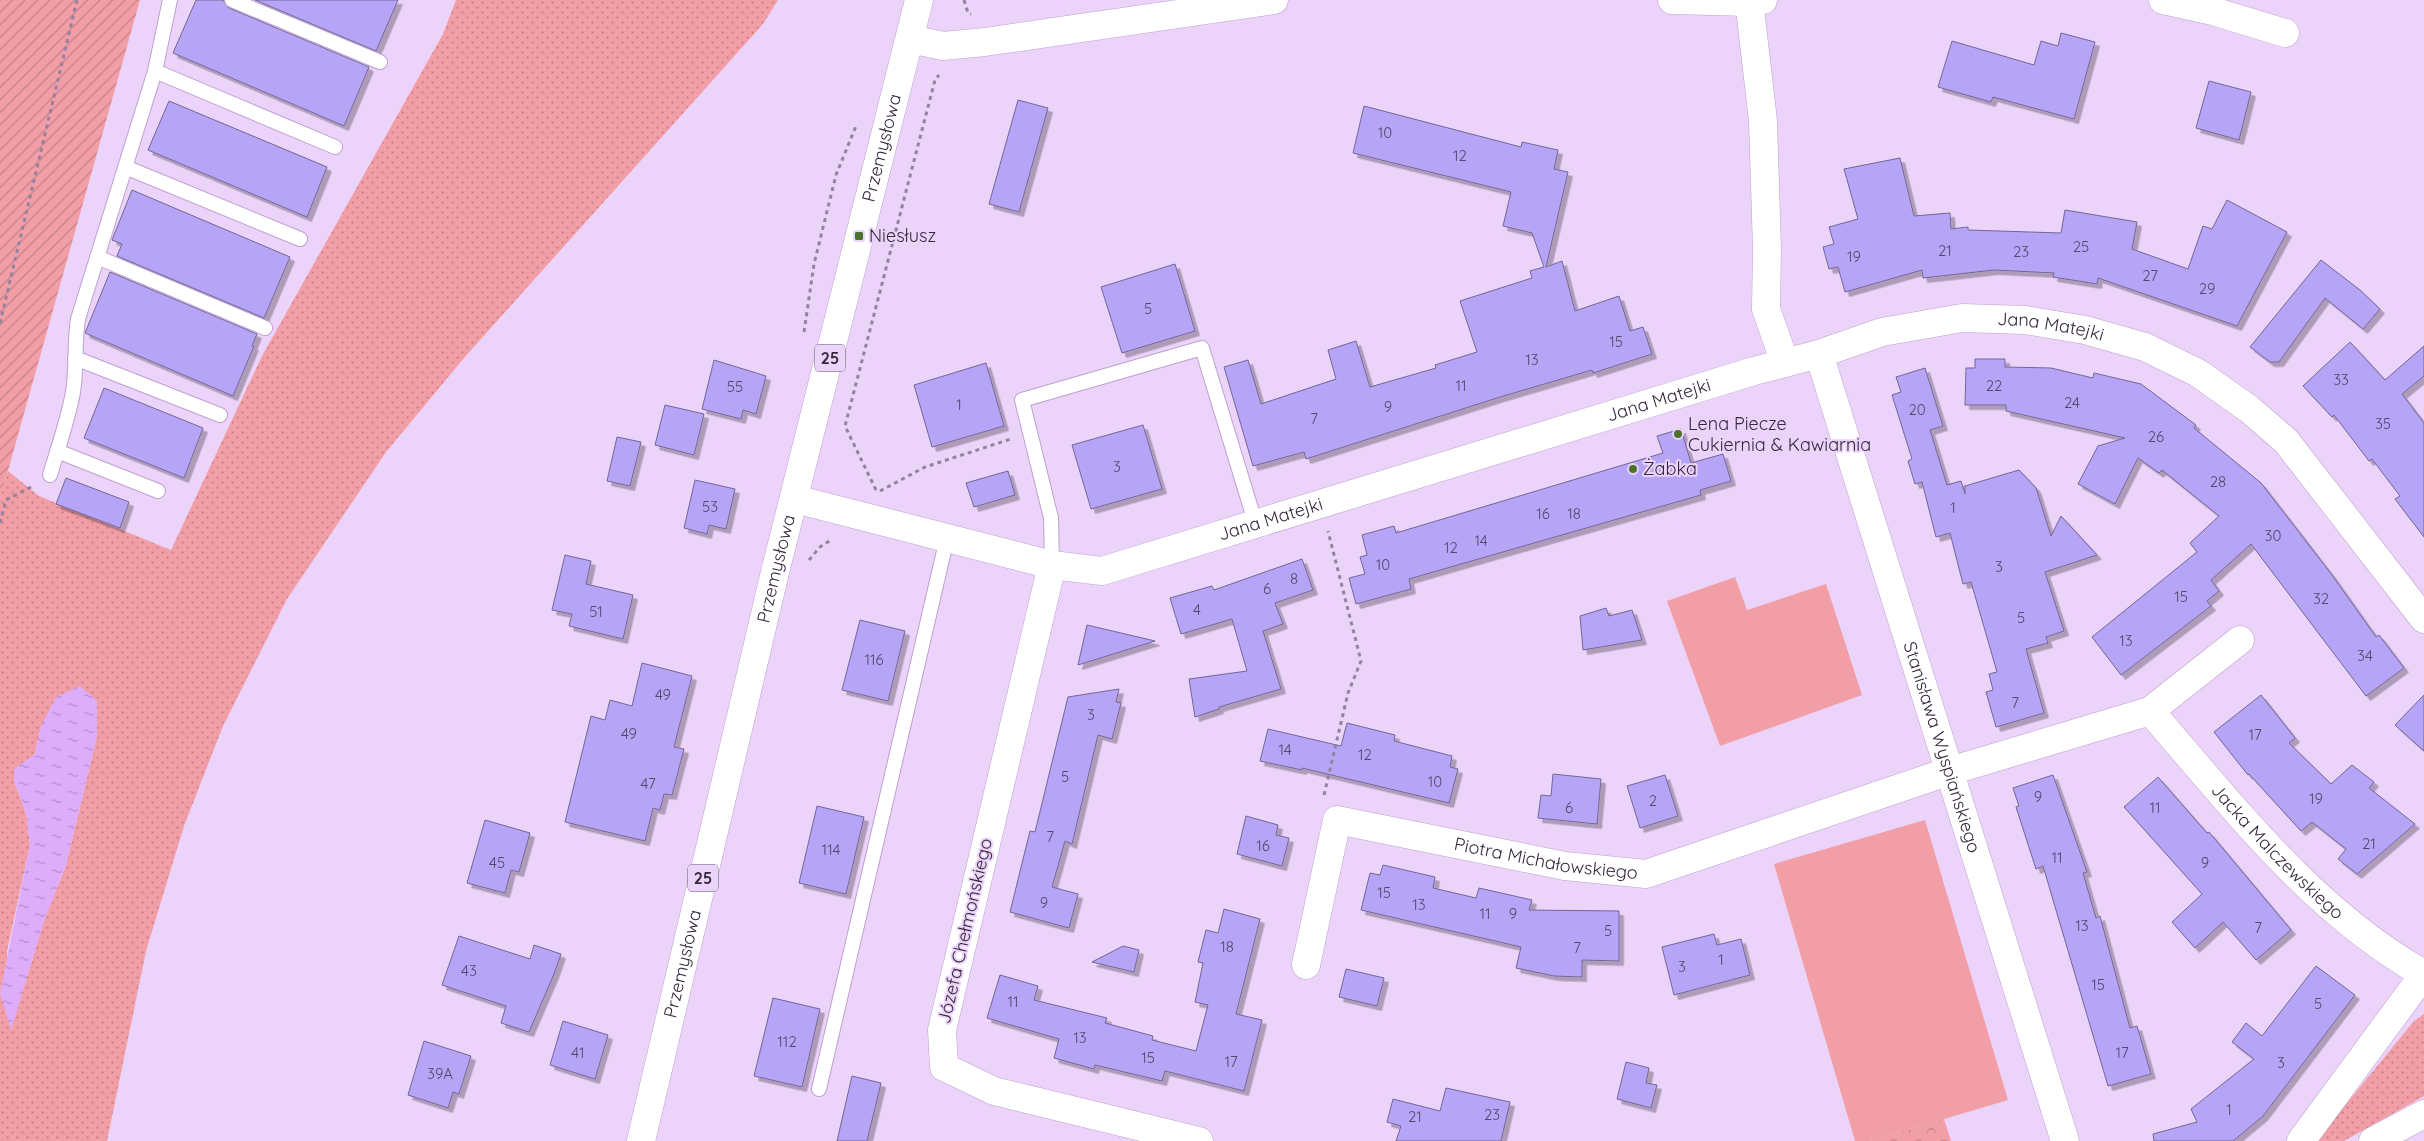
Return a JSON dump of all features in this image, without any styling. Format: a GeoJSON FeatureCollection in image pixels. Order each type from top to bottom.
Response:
{"type":"FeatureCollection","features":[{"type":"Feature","properties":{"kind":"street","name":"Przemysłowa"},"geometry":{"type":"LineString","coordinates":[[640,1141],[775,572],[919,0]]}},
{"type":"Feature","properties":{"kind":"street"},"geometry":{"type":"LineString","coordinates":[[910,39],[943,46],[985,42],[1274,0]]}},
{"type":"Feature","properties":{"kind":"street"},"geometry":{"type":"LineString","coordinates":[[1672,0],[1754,1],[1762,121],[1767,249],[1766,309],[1785,362]]}},
{"type":"Feature","properties":{"kind":"street"},"geometry":{"type":"LineString","coordinates":[[2163,0],[2213,11],[2285,33]]}},
{"type":"Feature","properties":{"kind":"street","name":"Jana Matejki"},"geometry":{"type":"LineString","coordinates":[[795,498],[1052,565],[1102,571],[1785,362],[1819,354],[1882,332],[1962,318],[2025,320],[2085,330],[2145,347],[2198,373],[2249,409],[2286,442],[2424,619]]}},
{"type":"Feature","properties":{"kind":"street","name":"Stanisława Wyspiańskiego"},"geometry":{"type":"LineString","coordinates":[[1819,354],[2065,1141]]}},
{"type":"Feature","properties":{"kind":"street","name":"Józefa Chełmońskiego"},"geometry":{"type":"LineString","coordinates":[[1052,565],[942,1030],[944,1066],[994,1091],[1199,1141]]}},
{"type":"Feature","properties":{"kind":"street"},"geometry":{"type":"LineString","coordinates":[[1950,771],[2150,712],[2240,640]]}},
{"type":"Feature","properties":{"kind":"street","name":"Jacka Malczewskiego"},"geometry":{"type":"LineString","coordinates":[[2150,712],[2285,865],[2336,911],[2402,962],[2424,974],[2301,1141]]}},
{"type":"Feature","properties":{"kind":"street","name":"Piotra Michałowskiego"},"geometry":{"type":"LineString","coordinates":[[1337,820],[1564,866],[1646,874],[1950,771]]}},
{"type":"Feature","properties":{"kind":"street"},"geometry":{"type":"LineString","coordinates":[[1306,965],[1337,820]]}},
{"type":"Feature","properties":{"kind":"street"},"geometry":{"type":"LineString","coordinates":[[2373,1141],[2424,1114]]}},
{"type":"Feature","properties":{"kind":"lane"},"geometry":{"type":"LineString","coordinates":[[50,475],[73,392],[74,340],[78,319],[155,71],[170,0]]}},
{"type":"Feature","properties":{"kind":"lane"},"geometry":{"type":"LineString","coordinates":[[232,0],[380,62]]}},
{"type":"Feature","properties":{"kind":"lane"},"geometry":{"type":"LineString","coordinates":[[155,71],[335,147]]}},
{"type":"Feature","properties":{"kind":"lane"},"geometry":{"type":"LineString","coordinates":[[124,166],[300,239]]}},
{"type":"Feature","properties":{"kind":"lane"},"geometry":{"type":"LineString","coordinates":[[97,257],[265,328]]}},
{"type":"Feature","properties":{"kind":"lane"},"geometry":{"type":"LineString","coordinates":[[1052,565],[1051,518],[1022,400],[1202,348],[1256,524]]}},
{"type":"Feature","properties":{"kind":"lane"},"geometry":{"type":"LineString","coordinates":[[75,358],[220,415]]}},
{"type":"Feature","properties":{"kind":"lane"},"geometry":{"type":"LineString","coordinates":[[57,451],[158,491]]}},
{"type":"Feature","properties":{"kind":"lane"},"geometry":{"type":"LineString","coordinates":[[819,1089],[947,538]]}},
{"type":"Feature","properties":{"kind":"path"},"geometry":{"type":"LineString","coordinates":[[0,323],[77,0]]}},
{"type":"Feature","properties":{"kind":"path"},"geometry":{"type":"LineString","coordinates":[[924,120],[845,426],[877,493],[925,467],[1031,433]]}},
{"type":"Feature","properties":{"kind":"path"},"geometry":{"type":"LineString","coordinates":[[0,523],[6,500],[50,475]]}},
{"type":"Feature","properties":{"kind":"path"},"geometry":{"type":"LineString","coordinates":[[1326,523],[1361,661],[1348,693],[1322,805],[1337,820]]}},
{"type":"Feature","properties":{"kind":"path"},"geometry":{"type":"LineString","coordinates":[[806,568],[809,560],[820,547],[836,537]]}},
{"type":"Feature","properties":{"kind":"green space"},"geometry":{"type":"Polygon","coordinates":[[[0,0],[140,0],[0,499],[0,0]]]}},
{"type":"Feature","properties":{"kind":"green space"},"geometry":{"type":"Polygon","coordinates":[[[456,0],[778,0],[763,24],[464,358],[386,452],[287,599],[223,726],[184,826],[146,951],[107,1141],[0,1141],[0,499],[8,471],[39,496],[171,550],[262,356],[443,34],[456,0]],[[97,701],[41,726],[35,754],[14,781],[26,813],[30,845],[7,951],[11,1029],[44,921],[66,865],[97,736],[97,701]]]}},
{"type":"Feature","properties":{"kind":"green space"},"geometry":{"type":"Polygon","coordinates":[[[1735,577],[1747,610],[1826,584],[1862,695],[1720,746],[1667,601],[1735,577]]]}},
{"type":"Feature","properties":{"kind":"green space"},"geometry":{"type":"Polygon","coordinates":[[[1925,820],[2008,1100],[1870,1141],[1855,1141],[1774,864],[1925,820]]]}},
{"type":"Feature","properties":{"kind":"green space"},"geometry":{"type":"Polygon","coordinates":[[[2424,1014],[2424,1096],[2344,1141],[2316,1141],[2414,1021],[2424,1014]]]}},
{"type":"Feature","properties":{"kind":"green space"},"geometry":{"type":"Polygon","coordinates":[[[1944,1119],[1951,1141],[1870,1141],[1944,1119]]]}},
{"type":"Feature","properties":{"kind":"water"},"geometry":{"type":"Polygon","coordinates":[[[80,686],[97,701],[97,736],[66,865],[44,921],[11,1030],[0,993],[30,845],[26,813],[14,781],[14,769],[35,754],[41,726],[56,697],[80,686]]]}},
{"type":"Feature","properties":{"kind":"building"},"geometry":{"type":"Polygon","coordinates":[[[196,0],[223,0],[229,8],[369,67],[344,126],[173,53],[196,0]]]}},
{"type":"Feature","properties":{"kind":"building"},"geometry":{"type":"Polygon","coordinates":[[[255,0],[398,0],[376,51],[255,0]]]}},
{"type":"Feature","properties":{"kind":"building"},"geometry":{"type":"Polygon","coordinates":[[[2061,33],[2095,42],[2074,119],[1993,97],[1991,102],[1938,87],[1952,41],[2034,65],[2041,41],[2058,46],[2061,33]]]}},
{"type":"Feature","properties":{"kind":"building"},"geometry":{"type":"Polygon","coordinates":[[[2209,81],[2251,92],[2239,140],[2196,128],[2209,81]]]}},
{"type":"Feature","properties":{"kind":"building"},"geometry":{"type":"Polygon","coordinates":[[[1018,100],[1048,108],[1019,212],[989,204],[1018,100]]]}},
{"type":"Feature","properties":{"kind":"building"},"geometry":{"type":"Polygon","coordinates":[[[169,101],[327,167],[307,217],[148,150],[169,101]]]}},
{"type":"Feature","properties":{"kind":"building"},"geometry":{"type":"Polygon","coordinates":[[[1364,106],[1521,147],[1522,142],[1558,150],[1554,169],[1568,172],[1546,267],[1562,261],[1575,311],[1619,296],[1630,331],[1643,327],[1652,354],[1593,373],[1592,370],[1500,397],[1306,459],[1304,452],[1253,466],[1224,367],[1248,360],[1261,404],[1336,379],[1328,350],[1356,341],[1370,387],[1436,368],[1435,365],[1477,352],[1460,301],[1532,278],[1530,271],[1544,267],[1532,233],[1503,226],[1511,192],[1353,153],[1364,106]]]}},
{"type":"Feature","properties":{"kind":"building"},"geometry":{"type":"Polygon","coordinates":[[[1900,158],[1914,216],[1950,213],[1951,229],[1968,227],[1968,230],[2061,233],[2065,210],[2137,222],[2132,249],[2188,269],[2203,226],[2212,229],[2227,200],[2287,232],[2237,326],[2098,278],[2097,284],[2053,277],[2054,273],[1994,270],[1923,278],[1922,270],[1845,292],[1838,267],[1829,269],[1823,247],[1834,244],[1829,227],[1858,219],[1844,169],[1900,158]]]}},
{"type":"Feature","properties":{"kind":"building"},"geometry":{"type":"Polygon","coordinates":[[[132,190],[290,257],[264,318],[117,256],[122,244],[112,240],[132,190]]]}},
{"type":"Feature","properties":{"kind":"building"},"geometry":{"type":"Polygon","coordinates":[[[2321,260],[2360,290],[2380,309],[2363,329],[2325,298],[2279,362],[2270,362],[2250,347],[2321,260]]]}},
{"type":"Feature","properties":{"kind":"building"},"geometry":{"type":"Polygon","coordinates":[[[1175,264],[1195,331],[1122,353],[1101,287],[1175,264]]]}},
{"type":"Feature","properties":{"kind":"building"},"geometry":{"type":"Polygon","coordinates":[[[110,272],[257,334],[252,346],[254,346],[233,396],[85,333],[110,272]]]}},
{"type":"Feature","properties":{"kind":"building"},"geometry":{"type":"Polygon","coordinates":[[[2350,342],[2385,380],[2424,346],[2424,376],[2402,394],[2424,423],[2424,537],[2395,499],[2400,496],[2372,459],[2369,461],[2334,415],[2332,417],[2303,386],[2350,342]]]}},
{"type":"Feature","properties":{"kind":"building"},"geometry":{"type":"Polygon","coordinates":[[[1975,359],[2005,359],[2005,367],[2051,368],[2093,378],[2094,373],[2141,384],[2196,425],[2194,428],[2261,483],[2332,575],[2376,637],[2379,635],[2404,668],[2366,696],[2251,544],[2211,580],[2219,591],[2207,601],[2211,606],[2121,675],[2092,637],[2197,552],[2190,543],[2219,516],[2162,470],[2159,473],[2138,458],[2115,504],[2078,484],[2098,446],[2125,438],[2006,411],[2006,405],[1965,405],[1966,368],[1975,368],[1975,359]]]}},
{"type":"Feature","properties":{"kind":"building"},"geometry":{"type":"Polygon","coordinates":[[[714,360],[766,376],[756,414],[743,410],[741,419],[702,409],[714,360]]]}},
{"type":"Feature","properties":{"kind":"building"},"geometry":{"type":"Polygon","coordinates":[[[986,363],[1004,426],[932,447],[914,385],[986,363]]]}},
{"type":"Feature","properties":{"kind":"building"},"geometry":{"type":"Polygon","coordinates":[[[1925,368],[1943,426],[1930,430],[1947,485],[1961,481],[1965,494],[1965,486],[2019,470],[2036,488],[2051,536],[2061,516],[2097,555],[2045,572],[2064,631],[2046,637],[2048,643],[2026,649],[2044,713],[1996,727],[1986,692],[1993,690],[1989,674],[1997,672],[1971,582],[1963,584],[1950,533],[1936,537],[1922,482],[1915,484],[1908,461],[1912,459],[1892,395],[1901,392],[1896,377],[1925,368]]]}},
{"type":"Feature","properties":{"kind":"building"},"geometry":{"type":"Polygon","coordinates":[[[104,388],[203,428],[184,478],[84,438],[104,388]]]}},
{"type":"Feature","properties":{"kind":"building"},"geometry":{"type":"Polygon","coordinates":[[[665,405],[704,414],[694,455],[655,445],[665,405]]]}},
{"type":"Feature","properties":{"kind":"building"},"geometry":{"type":"Polygon","coordinates":[[[1143,425],[1162,489],[1091,509],[1072,445],[1143,425]]]}},
{"type":"Feature","properties":{"kind":"building"},"geometry":{"type":"Polygon","coordinates":[[[1681,429],[1691,463],[1723,454],[1731,481],[1700,490],[1701,495],[1409,579],[1411,589],[1356,604],[1349,578],[1365,574],[1360,557],[1367,555],[1362,535],[1394,526],[1396,533],[1663,453],[1657,436],[1681,429]]]}},
{"type":"Feature","properties":{"kind":"building"},"geometry":{"type":"Polygon","coordinates":[[[617,437],[641,442],[630,486],[607,481],[617,437]]]}},
{"type":"Feature","properties":{"kind":"building"},"geometry":{"type":"Polygon","coordinates":[[[1008,471],[1015,495],[974,507],[966,483],[1008,471]]]}},
{"type":"Feature","properties":{"kind":"building"},"geometry":{"type":"Polygon","coordinates":[[[66,478],[129,502],[120,528],[56,504],[66,478]]]}},
{"type":"Feature","properties":{"kind":"building"},"geometry":{"type":"Polygon","coordinates":[[[695,480],[735,489],[726,529],[709,525],[707,534],[684,528],[695,480]]]}},
{"type":"Feature","properties":{"kind":"building"},"geometry":{"type":"Polygon","coordinates":[[[565,555],[591,561],[586,584],[633,595],[623,639],[569,626],[572,614],[552,610],[565,555]]]}},
{"type":"Feature","properties":{"kind":"building"},"geometry":{"type":"Polygon","coordinates":[[[1302,559],[1313,590],[1275,603],[1283,624],[1263,631],[1281,689],[1219,707],[1219,709],[1195,717],[1189,679],[1247,671],[1232,619],[1181,634],[1170,598],[1212,586],[1214,590],[1302,559]]]}},
{"type":"Feature","properties":{"kind":"building"},"geometry":{"type":"Polygon","coordinates":[[[1606,608],[1609,616],[1632,610],[1642,640],[1583,650],[1580,616],[1606,608]]]}},
{"type":"Feature","properties":{"kind":"building"},"geometry":{"type":"Polygon","coordinates":[[[860,620],[905,631],[888,701],[842,690],[860,620]]]}},
{"type":"Feature","properties":{"kind":"building"},"geometry":{"type":"Polygon","coordinates":[[[1087,625],[1155,641],[1078,665],[1087,625]]]}},
{"type":"Feature","properties":{"kind":"building"},"geometry":{"type":"Polygon","coordinates":[[[642,663],[692,676],[674,747],[684,749],[672,795],[664,794],[660,810],[653,808],[645,841],[565,822],[591,716],[605,720],[610,700],[632,706],[642,663]]]}},
{"type":"Feature","properties":{"kind":"building"},"geometry":{"type":"Polygon","coordinates":[[[1119,689],[1116,702],[1121,703],[1112,739],[1098,735],[1072,844],[1065,841],[1052,887],[1078,894],[1069,928],[1010,912],[1030,831],[1035,832],[1068,697],[1119,689]]]}},
{"type":"Feature","properties":{"kind":"building"},"geometry":{"type":"Polygon","coordinates":[[[2261,695],[2295,738],[2289,743],[2331,784],[2352,765],[2374,782],[2369,788],[2415,824],[2357,874],[2338,859],[2346,849],[2312,822],[2301,831],[2248,775],[2214,732],[2261,695]]]}},
{"type":"Feature","properties":{"kind":"building"},"geometry":{"type":"Polygon","coordinates":[[[2424,695],[2424,751],[2395,725],[2424,695]]]}},
{"type":"Feature","properties":{"kind":"building"},"geometry":{"type":"Polygon","coordinates":[[[1347,723],[1395,735],[1394,741],[1452,756],[1450,767],[1458,769],[1449,803],[1302,768],[1302,770],[1260,761],[1268,729],[1341,746],[1347,723]]]}},
{"type":"Feature","properties":{"kind":"building"},"geometry":{"type":"Polygon","coordinates":[[[1553,774],[1601,779],[1597,824],[1538,818],[1541,795],[1551,796],[1553,774]]]}},
{"type":"Feature","properties":{"kind":"building"},"geometry":{"type":"Polygon","coordinates":[[[1665,775],[1678,816],[1640,828],[1627,786],[1665,775]]]}},
{"type":"Feature","properties":{"kind":"building"},"geometry":{"type":"Polygon","coordinates":[[[2053,775],[2087,872],[2083,873],[2096,918],[2100,916],[2130,1028],[2137,1026],[2151,1074],[2108,1086],[2043,866],[2036,869],[2016,807],[2019,806],[2013,788],[2053,775]]]}},
{"type":"Feature","properties":{"kind":"building"},"geometry":{"type":"Polygon","coordinates":[[[2158,777],[2207,833],[2209,832],[2291,930],[2256,960],[2223,922],[2195,948],[2172,922],[2202,894],[2124,807],[2158,777]]]}},
{"type":"Feature","properties":{"kind":"building"},"geometry":{"type":"Polygon","coordinates":[[[817,806],[864,817],[846,894],[799,883],[817,806]]]}},
{"type":"Feature","properties":{"kind":"building"},"geometry":{"type":"Polygon","coordinates":[[[1246,816],[1278,825],[1276,835],[1289,838],[1282,866],[1237,854],[1246,816]]]}},
{"type":"Feature","properties":{"kind":"building"},"geometry":{"type":"Polygon","coordinates":[[[485,820],[530,833],[519,872],[511,870],[505,893],[467,883],[485,820]]]}},
{"type":"Feature","properties":{"kind":"building"},"geometry":{"type":"Polygon","coordinates":[[[1383,865],[1435,877],[1433,888],[1476,898],[1479,888],[1532,900],[1529,910],[1619,911],[1619,961],[1582,960],[1582,977],[1554,976],[1516,968],[1521,947],[1361,910],[1370,873],[1380,875],[1383,865]]]}},
{"type":"Feature","properties":{"kind":"building"},"geometry":{"type":"Polygon","coordinates":[[[1224,909],[1260,919],[1236,1014],[1262,1020],[1244,1091],[1165,1071],[1162,1081],[1095,1065],[1094,1069],[1054,1058],[1059,1039],[987,1018],[1000,975],[1038,986],[1034,1000],[1107,1018],[1105,1023],[1153,1036],[1152,1040],[1196,1051],[1208,1005],[1195,1002],[1203,963],[1198,962],[1206,930],[1218,933],[1224,909]]]}},
{"type":"Feature","properties":{"kind":"building"},"geometry":{"type":"Polygon","coordinates":[[[1714,934],[1717,945],[1741,939],[1750,975],[1674,995],[1662,947],[1714,934]]]}},
{"type":"Feature","properties":{"kind":"building"},"geometry":{"type":"Polygon","coordinates":[[[459,936],[530,959],[534,945],[561,954],[529,1032],[501,1023],[506,1006],[442,985],[459,936]]]}},
{"type":"Feature","properties":{"kind":"building"},"geometry":{"type":"Polygon","coordinates":[[[1123,946],[1139,950],[1134,972],[1092,962],[1123,946]]]}},
{"type":"Feature","properties":{"kind":"building"},"geometry":{"type":"Polygon","coordinates":[[[2316,966],[2355,995],[2263,1116],[2233,1141],[2154,1141],[2153,1134],[2197,1122],[2191,1109],[2254,1059],[2232,1042],[2246,1023],[2262,1036],[2316,966]]]}},
{"type":"Feature","properties":{"kind":"building"},"geometry":{"type":"Polygon","coordinates":[[[1346,969],[1384,978],[1377,1006],[1339,997],[1346,969]]]}},
{"type":"Feature","properties":{"kind":"building"},"geometry":{"type":"Polygon","coordinates":[[[773,998],[820,1009],[802,1087],[754,1076],[773,998]]]}},
{"type":"Feature","properties":{"kind":"building"},"geometry":{"type":"Polygon","coordinates":[[[563,1021],[608,1035],[595,1079],[550,1065],[563,1021]]]}},
{"type":"Feature","properties":{"kind":"building"},"geometry":{"type":"Polygon","coordinates":[[[424,1041],[471,1056],[459,1094],[453,1092],[448,1108],[408,1095],[424,1041]]]}},
{"type":"Feature","properties":{"kind":"building"},"geometry":{"type":"Polygon","coordinates":[[[1626,1062],[1649,1068],[1646,1083],[1657,1085],[1651,1108],[1617,1099],[1626,1062]]]}},
{"type":"Feature","properties":{"kind":"building"},"geometry":{"type":"Polygon","coordinates":[[[852,1076],[881,1083],[867,1141],[837,1141],[852,1076]]]}},
{"type":"Feature","properties":{"kind":"building"},"geometry":{"type":"Polygon","coordinates":[[[1446,1088],[1510,1102],[1501,1141],[1396,1141],[1401,1126],[1387,1122],[1393,1099],[1440,1111],[1446,1088]]]}},
{"type":"Feature","properties":{"kind":"place","name":"Niesłusz"},"geometry":{"type":"Point","coordinates":[859,236]}},
{"type":"Feature","properties":{"kind":"place","name":"Lena Piecze Cukiernia & Kawiarnia"},"geometry":{"type":"Point","coordinates":[1678,434]}},
{"type":"Feature","properties":{"kind":"place","name":"Żabka"},"geometry":{"type":"Point","coordinates":[1633,469]}}]}
